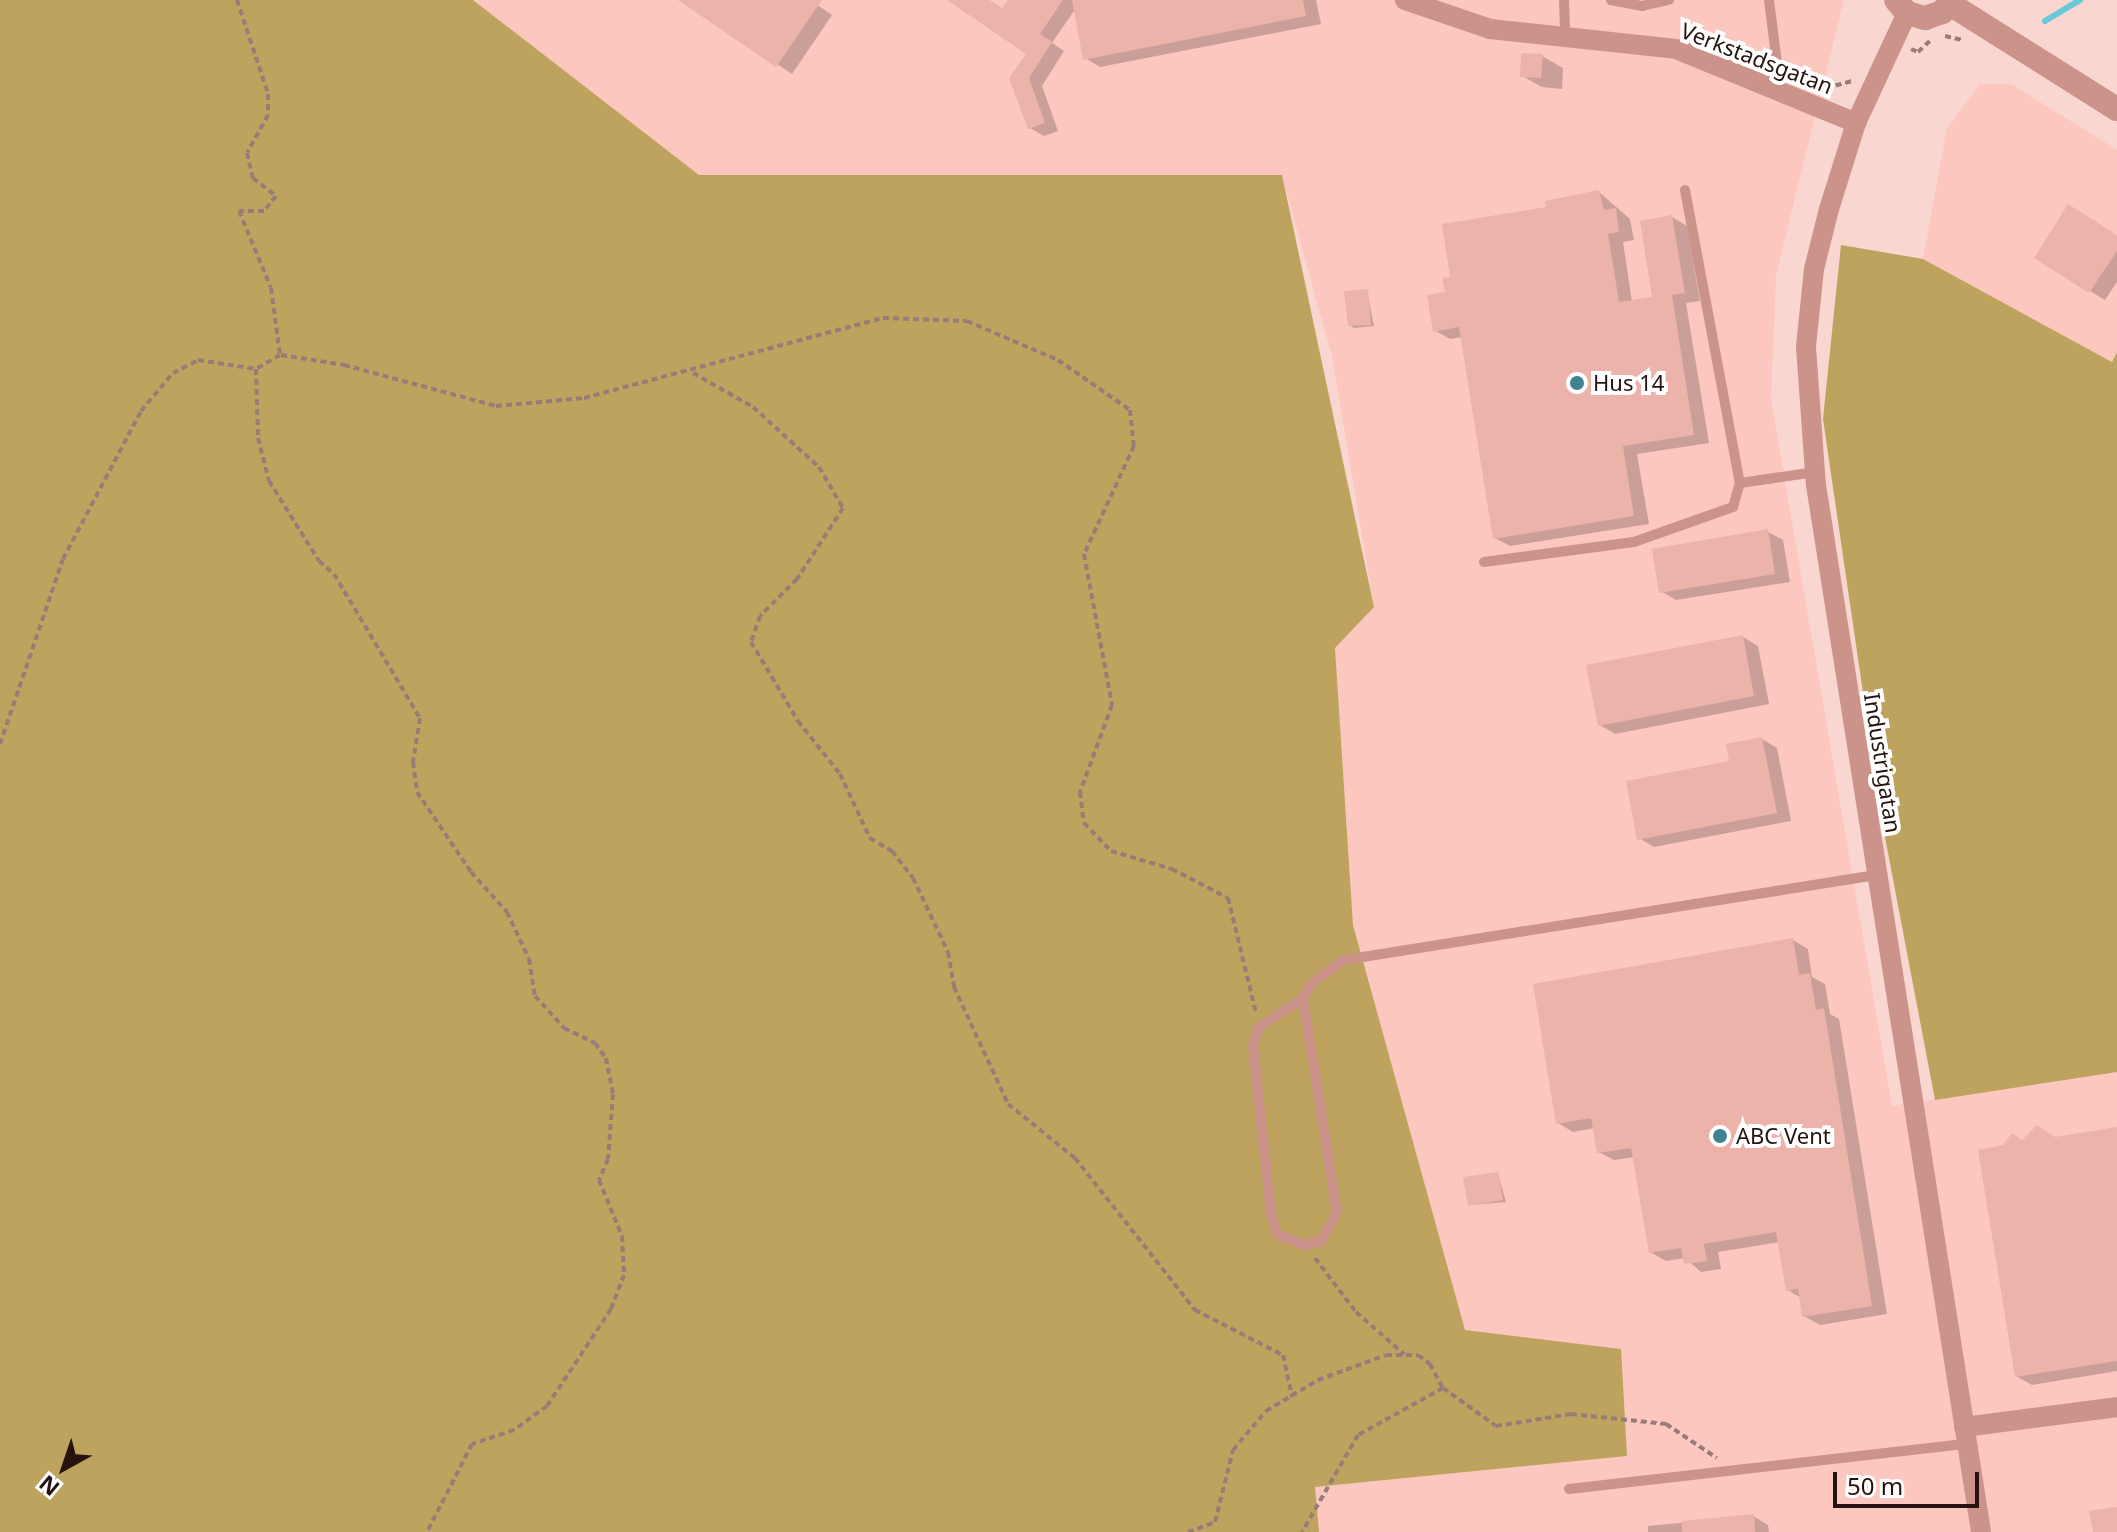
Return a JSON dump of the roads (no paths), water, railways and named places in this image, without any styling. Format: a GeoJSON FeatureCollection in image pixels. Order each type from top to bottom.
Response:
{"type":"FeatureCollection","features":[{"type":"Feature","properties":{"kind":"street","name":"Verkstadsgatan"},"geometry":{"type":"LineString","coordinates":[[1405,0],[1447,8],[1490,29],[1676,49],[1856,123]]}},
{"type":"Feature","properties":{"kind":"street"},"geometry":{"type":"LineString","coordinates":[[1902,6],[1931,17],[1951,2],[2117,109]]}},
{"type":"Feature","properties":{"kind":"street","name":"Industrigatan"},"geometry":{"type":"LineString","coordinates":[[1902,6],[1896,41],[1856,123],[1814,269],[1806,347],[1815,472],[1981,1532]]}},
{"type":"Feature","properties":{"kind":"street"},"geometry":{"type":"LineString","coordinates":[[1965,1435],[2117,1407]]}},
{"type":"Feature","properties":{"kind":"lane"},"geometry":{"type":"LineString","coordinates":[[1564,0],[1565,35]]}},
{"type":"Feature","properties":{"kind":"lane"},"geometry":{"type":"LineString","coordinates":[[1611,0],[1642,6],[1669,0]]}},
{"type":"Feature","properties":{"kind":"lane"},"geometry":{"type":"LineString","coordinates":[[1769,0],[1778,71],[1773,87]]}},
{"type":"Feature","properties":{"kind":"lane"},"geometry":{"type":"LineString","coordinates":[[1484,562],[1634,542],[1733,507],[1740,483],[1685,190]]}},
{"type":"Feature","properties":{"kind":"lane"},"geometry":{"type":"LineString","coordinates":[[1740,483],[1815,472]]}},
{"type":"Feature","properties":{"kind":"lane"},"geometry":{"type":"LineString","coordinates":[[1303,998],[1337,1212],[1321,1241],[1305,1245],[1277,1234],[1271,1214],[1253,1045],[1259,1027],[1303,998],[1312,983],[1344,960],[1876,875]]}},
{"type":"Feature","properties":{"kind":"lane"},"geometry":{"type":"LineString","coordinates":[[1569,1489],[1736,1470],[1965,1435]]}},
{"type":"Feature","properties":{"kind":"waterway"},"geometry":{"type":"LineString","coordinates":[[2045,21],[2080,0]]}},
{"type":"Feature","properties":{"kind":"place","name":"Hus 14"},"geometry":{"type":"Point","coordinates":[1577,383]}},
{"type":"Feature","properties":{"kind":"place","name":"ABC Vent"},"geometry":{"type":"Point","coordinates":[1720,1136]}}]}
